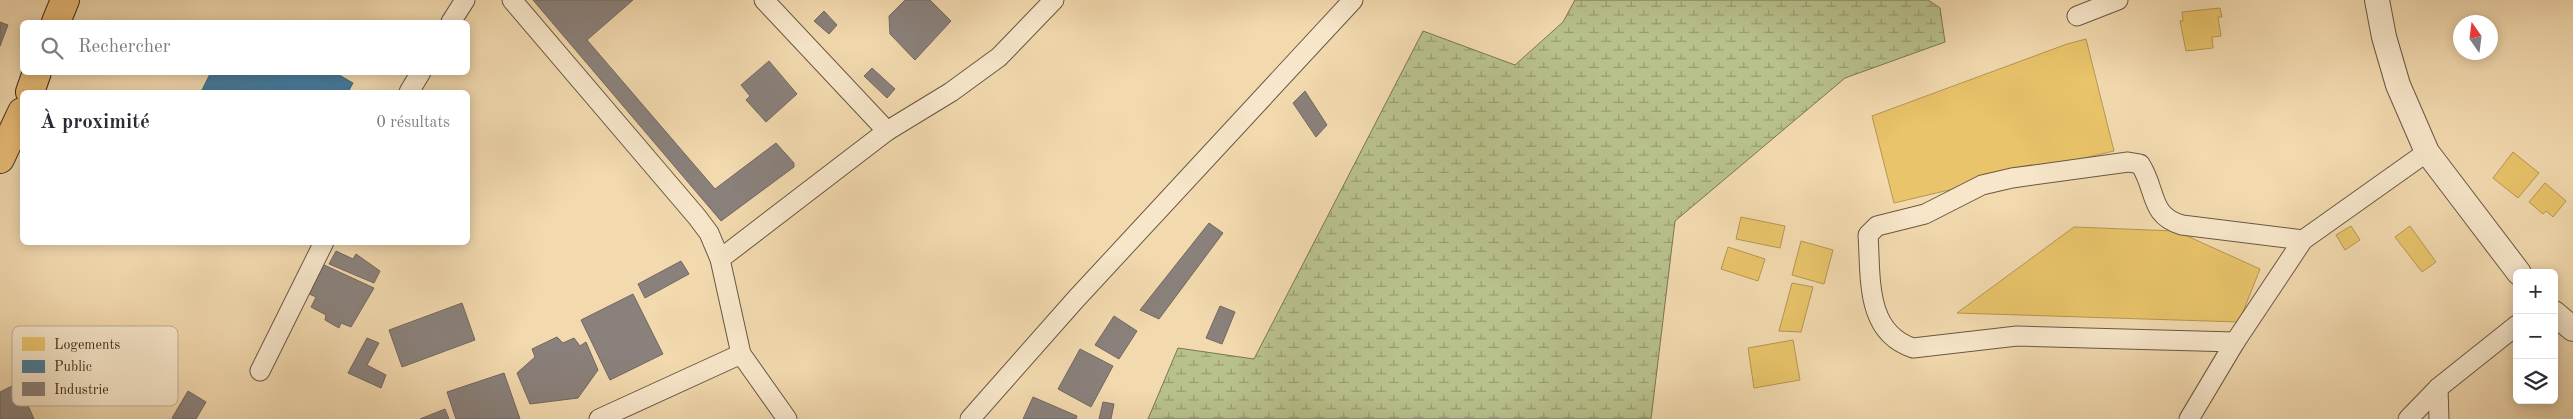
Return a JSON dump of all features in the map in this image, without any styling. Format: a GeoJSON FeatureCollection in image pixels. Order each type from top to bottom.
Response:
{"type":"FeatureCollection","features":[{"type":"Feature","properties":{"kind":"highway"},"geometry":{"type":"LineString","coordinates":[[57,20],[65,0]]}},
{"type":"Feature","properties":{"kind":"highway"},"geometry":{"type":"LineString","coordinates":[[31,90],[36,75]]}},
{"type":"Feature","properties":{"kind":"highway"},"geometry":{"type":"LineString","coordinates":[[0,159],[20,116]]}},
{"type":"Feature","properties":{"kind":"street"},"geometry":{"type":"LineString","coordinates":[[452,20],[465,0]]}},
{"type":"Feature","properties":{"kind":"street"},"geometry":{"type":"LineString","coordinates":[[512,0],[709,233],[720,259],[741,354],[787,419]]}},
{"type":"Feature","properties":{"kind":"street"},"geometry":{"type":"LineString","coordinates":[[764,0],[887,131]]}},
{"type":"Feature","properties":{"kind":"street"},"geometry":{"type":"LineString","coordinates":[[720,259],[887,131],[951,92],[999,57],[1054,0]]}},
{"type":"Feature","properties":{"kind":"street"},"geometry":{"type":"LineString","coordinates":[[970,419],[1076,299],[1353,0]]}},
{"type":"Feature","properties":{"kind":"street"},"geometry":{"type":"LineString","coordinates":[[2077,16],[2118,0]]}},
{"type":"Feature","properties":{"kind":"street"},"geometry":{"type":"LineString","coordinates":[[2377,0],[2384,37],[2398,85],[2427,152],[2516,269]]}},
{"type":"Feature","properties":{"kind":"street"},"geometry":{"type":"LineString","coordinates":[[411,90],[419,75]]}},
{"type":"Feature","properties":{"kind":"street"},"geometry":{"type":"LineString","coordinates":[[2189,419],[2235,342],[2302,240],[2427,152]]}},
{"type":"Feature","properties":{"kind":"street"},"geometry":{"type":"LineString","coordinates":[[2235,342],[2017,336],[1913,348],[1900,344],[1883,328],[1873,302],[1868,235],[1877,226],[1925,214],[1982,185],[2012,178],[2128,162],[2140,164],[2146,174],[2158,210],[2168,222],[2182,226],[2302,240]]}},
{"type":"Feature","properties":{"kind":"street"},"geometry":{"type":"LineString","coordinates":[[260,371],[323,245]]}},
{"type":"Feature","properties":{"kind":"street"},"geometry":{"type":"LineString","coordinates":[[2555,314],[2573,329]]}},
{"type":"Feature","properties":{"kind":"street"},"geometry":{"type":"LineString","coordinates":[[2408,419],[2438,388],[2513,328]]}},
{"type":"Feature","properties":{"kind":"street"},"geometry":{"type":"LineString","coordinates":[[599,419],[741,354]]}},
{"type":"Feature","properties":{"kind":"street"},"geometry":{"type":"LineString","coordinates":[[2438,388],[2439,419]]}},
{"type":"Feature","properties":{"kind":"green space"},"geometry":{"type":"Polygon","coordinates":[[[1575,0],[1928,0],[1940,8],[1945,42],[1845,78],[1675,221],[1651,419],[1148,419],[1178,348],[1254,359],[1423,31],[1515,65],[1563,22],[1575,0]]]}},
{"type":"Feature","properties":{"kind":"building: Logements"},"geometry":{"type":"Polygon","coordinates":[[[2220,8],[2222,17],[2218,17],[2221,36],[2212,37],[2213,48],[2186,51],[2180,21],[2183,21],[2182,12],[2220,8]]]}},
{"type":"Feature","properties":{"kind":"building: Logements"},"geometry":{"type":"Polygon","coordinates":[[[2086,39],[2114,151],[1894,203],[1872,116],[2067,44],[2086,39]]]}},
{"type":"Feature","properties":{"kind":"building: Logements"},"geometry":{"type":"Polygon","coordinates":[[[2513,152],[2539,173],[2518,198],[2493,178],[2513,152]]]}},
{"type":"Feature","properties":{"kind":"building: Logements"},"geometry":{"type":"Polygon","coordinates":[[[2545,183],[2566,201],[2553,217],[2546,211],[2543,214],[2529,202],[2545,183]]]}},
{"type":"Feature","properties":{"kind":"building: Logements"},"geometry":{"type":"Polygon","coordinates":[[[1741,217],[1785,226],[1780,248],[1736,239],[1741,217]]]}},
{"type":"Feature","properties":{"kind":"building: Logements"},"geometry":{"type":"Polygon","coordinates":[[[2351,226],[2360,240],[2345,250],[2336,235],[2351,226]]]}},
{"type":"Feature","properties":{"kind":"building: Logements"},"geometry":{"type":"Polygon","coordinates":[[[2410,226],[2436,262],[2422,272],[2395,237],[2410,226]]]}},
{"type":"Feature","properties":{"kind":"building: Logements"},"geometry":{"type":"Polygon","coordinates":[[[2074,227],[2176,231],[2260,269],[2239,322],[1957,313],[2074,227]]]}},
{"type":"Feature","properties":{"kind":"building: Logements"},"geometry":{"type":"Polygon","coordinates":[[[1801,241],[1833,250],[1824,284],[1792,275],[1801,241]]]}},
{"type":"Feature","properties":{"kind":"building: Logements"},"geometry":{"type":"Polygon","coordinates":[[[1728,247],[1765,259],[1758,281],[1721,269],[1728,247]]]}},
{"type":"Feature","properties":{"kind":"building: Logements"},"geometry":{"type":"Polygon","coordinates":[[[1792,283],[1813,287],[1801,332],[1779,331],[1792,283]]]}},
{"type":"Feature","properties":{"kind":"building: Logements"},"geometry":{"type":"Polygon","coordinates":[[[1793,340],[1800,380],[1754,388],[1748,348],[1793,340]]]}},
{"type":"Feature","properties":{"kind":"building: Public"},"geometry":{"type":"Polygon","coordinates":[[[210,75],[339,75],[353,83],[349,90],[202,90],[210,75]]]}},
{"type":"Feature","properties":{"kind":"building: Industrie"},"geometry":{"type":"Polygon","coordinates":[[[533,0],[633,0],[587,40],[715,189],[776,143],[794,163],[794,167],[721,221],[533,0]]]}},
{"type":"Feature","properties":{"kind":"building: Industrie"},"geometry":{"type":"Polygon","coordinates":[[[905,0],[930,0],[951,21],[915,60],[890,34],[889,16],[905,0]]]}},
{"type":"Feature","properties":{"kind":"building: Industrie"},"geometry":{"type":"Polygon","coordinates":[[[824,11],[837,25],[829,34],[814,21],[824,11]]]}},
{"type":"Feature","properties":{"kind":"building: Industrie"},"geometry":{"type":"Polygon","coordinates":[[[0,22],[8,25],[0,46],[0,22]]]}},
{"type":"Feature","properties":{"kind":"building: Industrie"},"geometry":{"type":"Polygon","coordinates":[[[769,61],[797,94],[766,122],[746,100],[750,96],[741,85],[769,61]]]}},
{"type":"Feature","properties":{"kind":"building: Industrie"},"geometry":{"type":"Polygon","coordinates":[[[872,68],[895,89],[887,98],[864,76],[872,68]]]}},
{"type":"Feature","properties":{"kind":"building: Industrie"},"geometry":{"type":"Polygon","coordinates":[[[1305,91],[1327,125],[1316,137],[1293,103],[1305,91]]]}},
{"type":"Feature","properties":{"kind":"building: Industrie"},"geometry":{"type":"Polygon","coordinates":[[[1209,223],[1223,233],[1159,319],[1140,310],[1209,223]]]}},
{"type":"Feature","properties":{"kind":"building: Industrie"},"geometry":{"type":"Polygon","coordinates":[[[336,251],[353,259],[356,254],[380,271],[374,283],[329,264],[336,251]]]}},
{"type":"Feature","properties":{"kind":"building: Industrie"},"geometry":{"type":"Polygon","coordinates":[[[681,261],[689,274],[645,298],[638,284],[681,261]]]}},
{"type":"Feature","properties":{"kind":"building: Industrie"},"geometry":{"type":"Polygon","coordinates":[[[322,264],[374,288],[351,327],[341,323],[339,328],[325,320],[326,315],[311,307],[316,297],[307,293],[322,264]]]}},
{"type":"Feature","properties":{"kind":"building: Industrie"},"geometry":{"type":"Polygon","coordinates":[[[633,294],[663,354],[610,380],[581,320],[633,294]]]}},
{"type":"Feature","properties":{"kind":"building: Industrie"},"geometry":{"type":"Polygon","coordinates":[[[462,303],[475,340],[402,367],[389,330],[462,303]]]}},
{"type":"Feature","properties":{"kind":"building: Industrie"},"geometry":{"type":"Polygon","coordinates":[[[1220,306],[1235,312],[1222,344],[1206,338],[1220,306]]]}},
{"type":"Feature","properties":{"kind":"building: Industrie"},"geometry":{"type":"Polygon","coordinates":[[[1114,316],[1137,331],[1119,359],[1095,345],[1114,316]]]}},
{"type":"Feature","properties":{"kind":"building: Industrie"},"geometry":{"type":"Polygon","coordinates":[[[557,337],[563,343],[574,338],[580,346],[586,342],[598,370],[578,398],[530,404],[517,373],[535,357],[532,349],[557,337]]]}},
{"type":"Feature","properties":{"kind":"building: Industrie"},"geometry":{"type":"Polygon","coordinates":[[[367,338],[379,343],[367,365],[386,375],[381,388],[348,373],[367,338]]]}},
{"type":"Feature","properties":{"kind":"building: Industrie"},"geometry":{"type":"Polygon","coordinates":[[[1080,349],[1113,366],[1091,407],[1058,389],[1080,349]]]}},
{"type":"Feature","properties":{"kind":"building: Industrie"},"geometry":{"type":"Polygon","coordinates":[[[504,373],[520,419],[456,419],[447,392],[504,373]]]}},
{"type":"Feature","properties":{"kind":"building: Industrie"},"geometry":{"type":"Polygon","coordinates":[[[12,386],[12,406],[28,406],[34,419],[0,419],[0,392],[12,386]]]}},
{"type":"Feature","properties":{"kind":"building: Industrie"},"geometry":{"type":"Polygon","coordinates":[[[188,391],[206,402],[196,419],[172,418],[188,391]]]}},
{"type":"Feature","properties":{"kind":"building: Industrie"},"geometry":{"type":"Polygon","coordinates":[[[1033,397],[1077,416],[1076,419],[1023,419],[1033,397]]]}},
{"type":"Feature","properties":{"kind":"building: Industrie"},"geometry":{"type":"Polygon","coordinates":[[[1103,402],[1114,404],[1111,419],[1099,419],[1103,402]]]}},
{"type":"Feature","properties":{"kind":"building: Industrie"},"geometry":{"type":"Polygon","coordinates":[[[445,409],[449,419],[420,419],[445,409]]]}}]}
